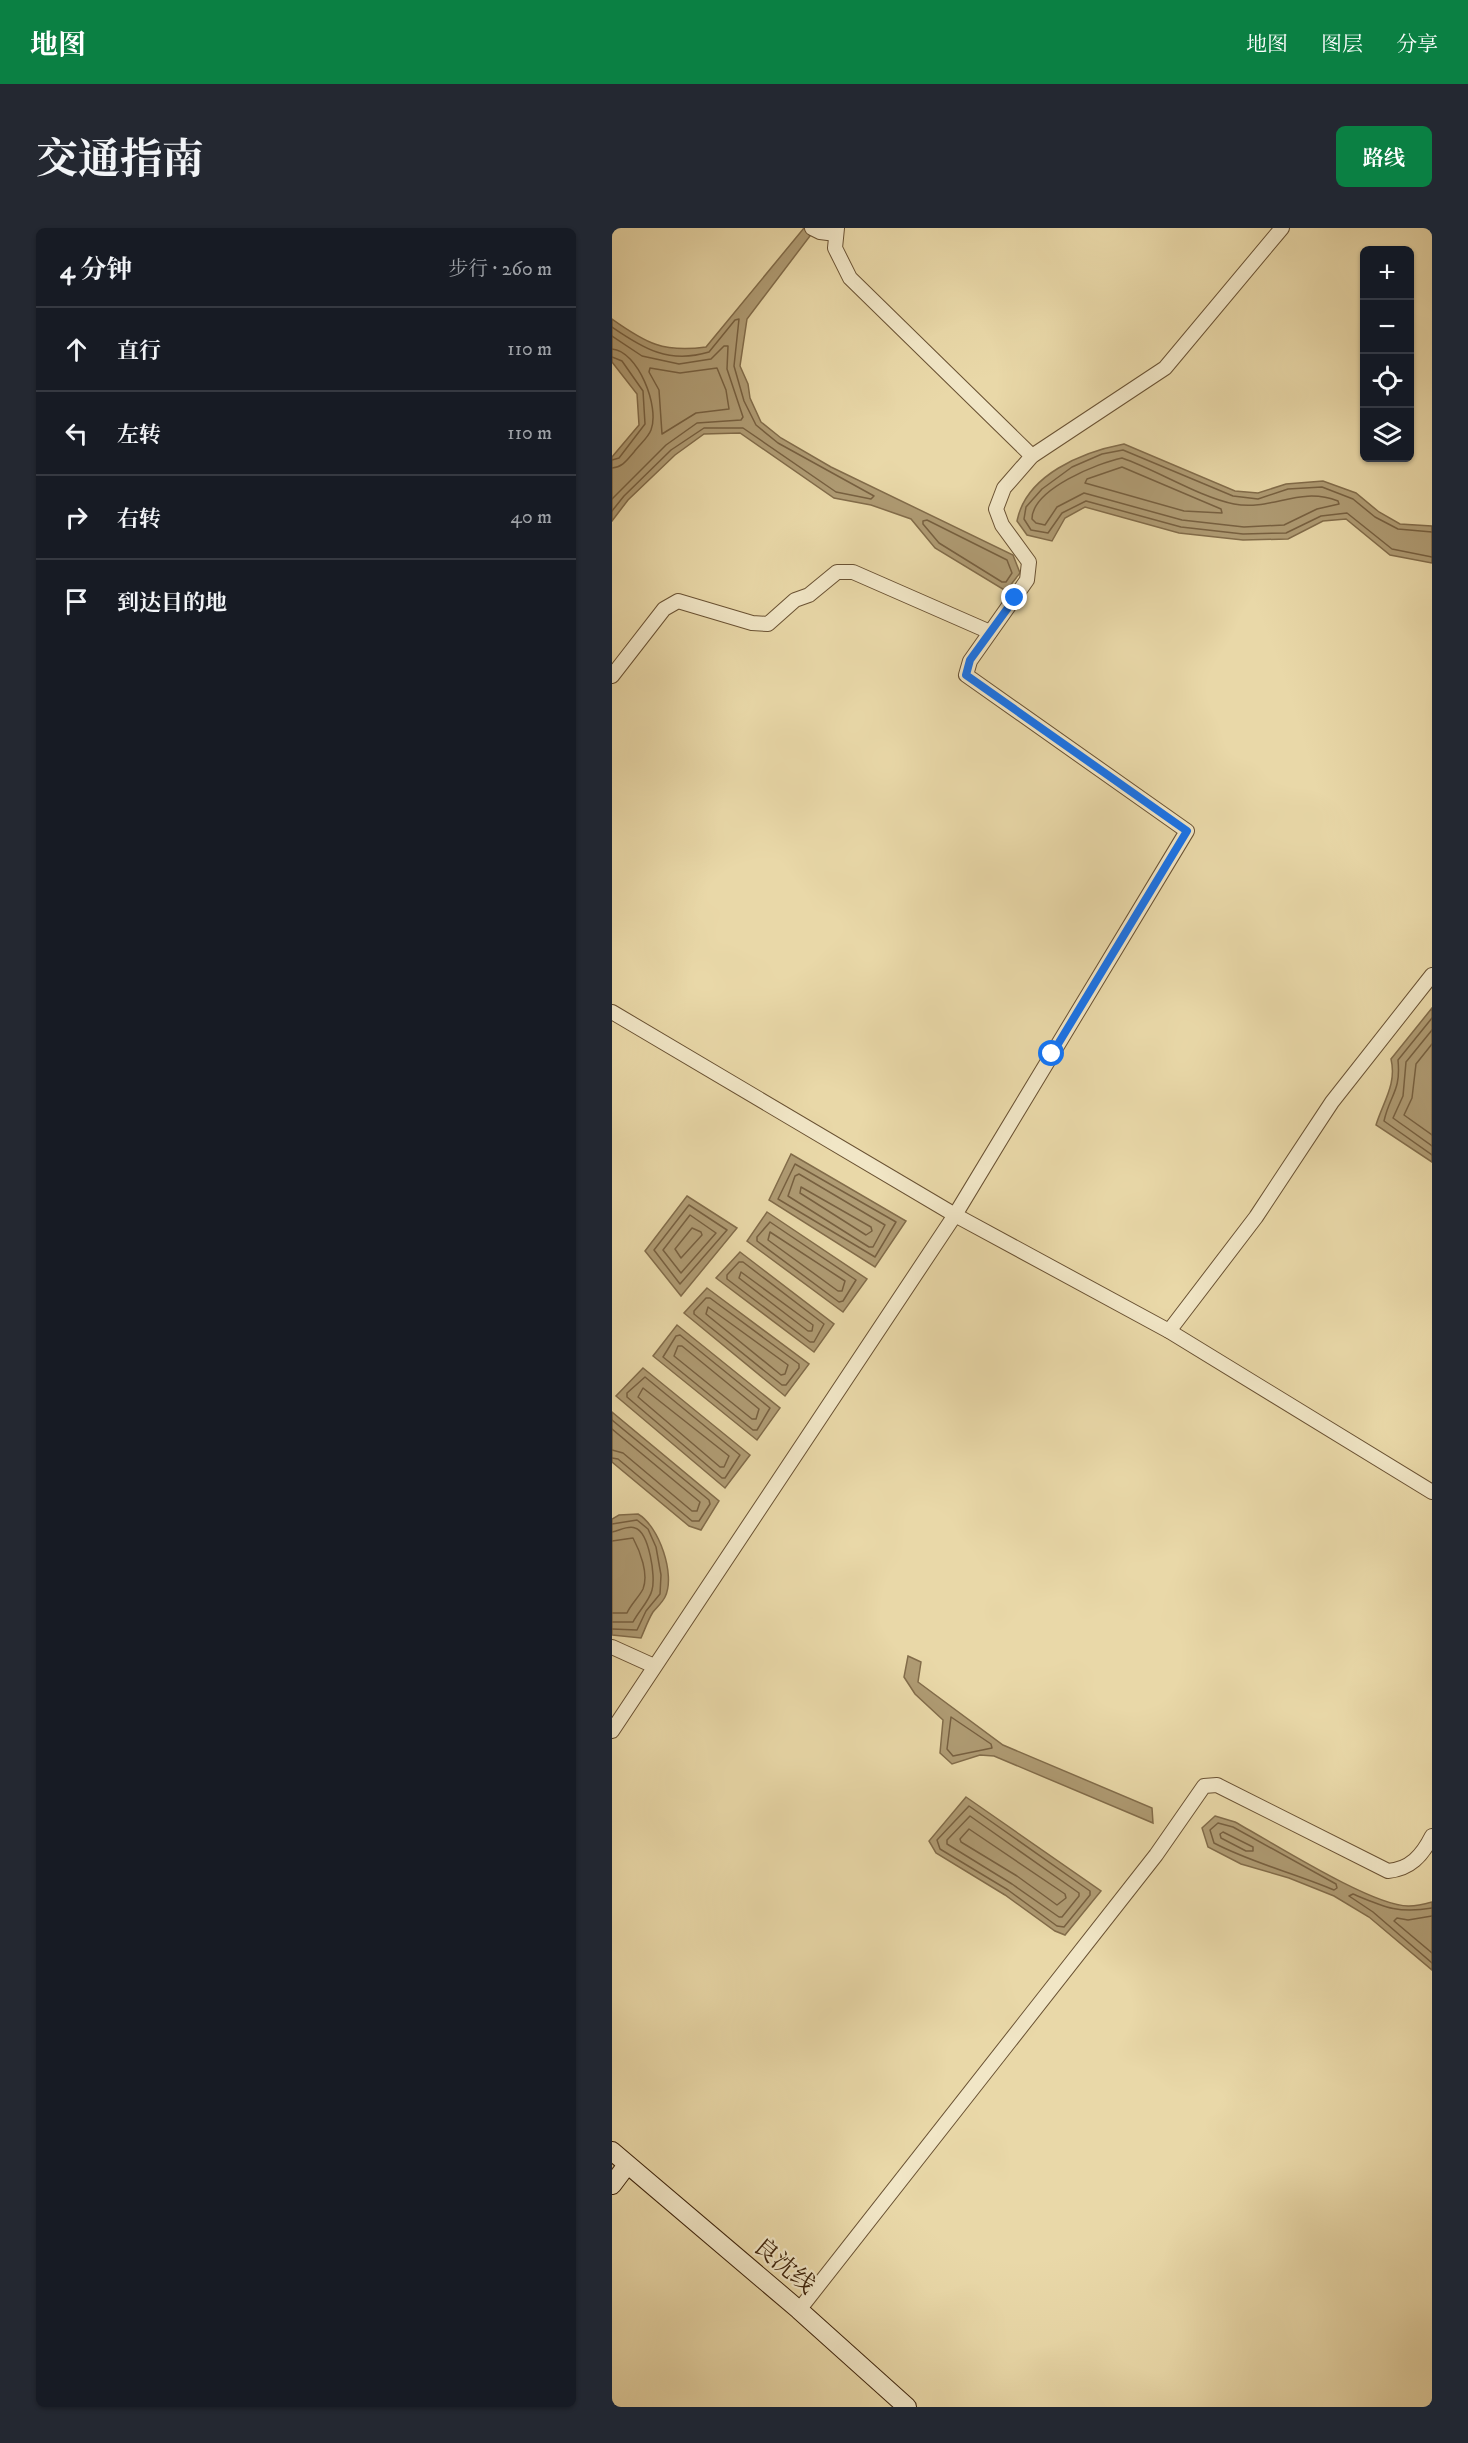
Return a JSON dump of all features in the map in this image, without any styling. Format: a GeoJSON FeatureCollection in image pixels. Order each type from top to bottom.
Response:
{"type":"FeatureCollection","features":[{"type":"Feature","properties":{"kind":"street"},"geometry":{"type":"LineString","coordinates":[[612,1731],[954,1215],[1187,831],[966,675],[970,660],[1027,580],[1029,562],[1002,525],[996,509],[1004,488],[1032,456],[1165,368],[1282,228]]}},
{"type":"Feature","properties":{"kind":"street"},"geometry":{"type":"LineString","coordinates":[[816,230],[837,231],[835,248],[850,278],[1032,456]]}},
{"type":"Feature","properties":{"kind":"street"},"geometry":{"type":"LineString","coordinates":[[612,676],[664,609],[678,601],[752,623],[768,624],[795,600],[809,595],[837,572],[853,572],[990,632]]}},
{"type":"Feature","properties":{"kind":"street"},"geometry":{"type":"LineString","coordinates":[[1169,1331],[1256,1217],[1332,1102],[1432,975]]}},
{"type":"Feature","properties":{"kind":"street"},"geometry":{"type":"LineString","coordinates":[[612,1012],[954,1215],[1169,1331],[1432,1492]]}},
{"type":"Feature","properties":{"kind":"street"},"geometry":{"type":"LineString","coordinates":[[612,1647],[654,1666]]}},
{"type":"Feature","properties":{"kind":"street"},"geometry":{"type":"LineString","coordinates":[[799,2310],[1156,1855],[1204,1786],[1217,1785],[1388,1871],[1402,1870],[1414,1862],[1432,1836]]}},
{"type":"Feature","properties":{"kind":"street","name":"良沈线"},"geometry":{"type":"LineString","coordinates":[[612,2151],[799,2310],[907,2407]]}},
{"type":"Feature","properties":{"kind":"street"},"geometry":{"type":"LineString","coordinates":[[612,2184],[627,2165]]}},
{"type":"Feature","properties":{"kind":"water"},"geometry":{"type":"Polygon","coordinates":[[[804,228],[816,228],[747,319],[740,366],[748,384],[750,398],[761,422],[781,438],[831,467],[1013,555],[1020,573],[1006,591],[935,548],[911,519],[871,505],[834,498],[740,433],[704,434],[675,455],[628,500],[612,521],[612,457],[639,425],[637,394],[612,362],[612,319],[645,340],[666,347],[691,349],[706,347],[804,228]]]}},
{"type":"Feature","properties":{"kind":"water"},"geometry":{"type":"Polygon","coordinates":[[[1124,444],[1235,491],[1258,493],[1286,484],[1323,481],[1356,493],[1379,512],[1400,524],[1432,526],[1432,563],[1390,555],[1346,519],[1323,521],[1288,539],[1243,540],[1179,533],[1085,507],[1065,518],[1052,541],[1027,535],[1017,521],[1022,505],[1044,479],[1058,468],[1074,460],[1124,444]]]}},
{"type":"Feature","properties":{"kind":"water"},"geometry":{"type":"Polygon","coordinates":[[[1432,1008],[1432,1162],[1376,1125],[1391,1085],[1391,1059],[1432,1008]]]}},
{"type":"Feature","properties":{"kind":"water"},"geometry":{"type":"Polygon","coordinates":[[[791,1154],[906,1221],[875,1267],[769,1200],[791,1154]]]}},
{"type":"Feature","properties":{"kind":"water"},"geometry":{"type":"Polygon","coordinates":[[[687,1196],[737,1228],[681,1296],[645,1251],[687,1196]]]}},
{"type":"Feature","properties":{"kind":"water"},"geometry":{"type":"Polygon","coordinates":[[[767,1212],[867,1279],[843,1312],[747,1241],[767,1212]]]}},
{"type":"Feature","properties":{"kind":"water"},"geometry":{"type":"Polygon","coordinates":[[[740,1252],[834,1324],[814,1352],[716,1278],[740,1252]]]}},
{"type":"Feature","properties":{"kind":"water"},"geometry":{"type":"Polygon","coordinates":[[[707,1288],[809,1364],[785,1396],[684,1313],[707,1288]]]}},
{"type":"Feature","properties":{"kind":"water"},"geometry":{"type":"Polygon","coordinates":[[[677,1325],[780,1408],[757,1440],[653,1356],[677,1325]]]}},
{"type":"Feature","properties":{"kind":"water"},"geometry":{"type":"Polygon","coordinates":[[[643,1368],[750,1455],[725,1488],[616,1396],[643,1368]]]}},
{"type":"Feature","properties":{"kind":"water"},"geometry":{"type":"Polygon","coordinates":[[[612,1412],[719,1501],[701,1530],[689,1526],[612,1462],[612,1412]]]}},
{"type":"Feature","properties":{"kind":"water"},"geometry":{"type":"Polygon","coordinates":[[[638,1514],[646,1520],[659,1540],[667,1564],[668,1576],[665,1597],[651,1615],[641,1638],[612,1635],[612,1519],[619,1515],[638,1514]]]}},
{"type":"Feature","properties":{"kind":"water"},"geometry":{"type":"Polygon","coordinates":[[[908,1656],[921,1662],[918,1682],[1003,1745],[1152,1808],[1153,1823],[994,1756],[980,1755],[952,1764],[940,1753],[943,1720],[915,1694],[904,1677],[908,1656]]]}},
{"type":"Feature","properties":{"kind":"water"},"geometry":{"type":"Polygon","coordinates":[[[966,1797],[1101,1891],[1065,1935],[1055,1931],[1005,1895],[936,1853],[929,1841],[966,1797]]]}},
{"type":"Feature","properties":{"kind":"water"},"geometry":{"type":"Polygon","coordinates":[[[1215,1816],[1235,1822],[1322,1872],[1372,1896],[1409,1906],[1432,1902],[1432,1970],[1369,1917],[1334,1896],[1289,1878],[1241,1864],[1208,1847],[1202,1828],[1215,1816]]]}},
{"type":"Feature","properties":{"kind":"route"},"geometry":{"type":"LineString","coordinates":[[1015,598],[970,660],[966,675],[981,688],[1187,831],[1052,1054]]}}]}
